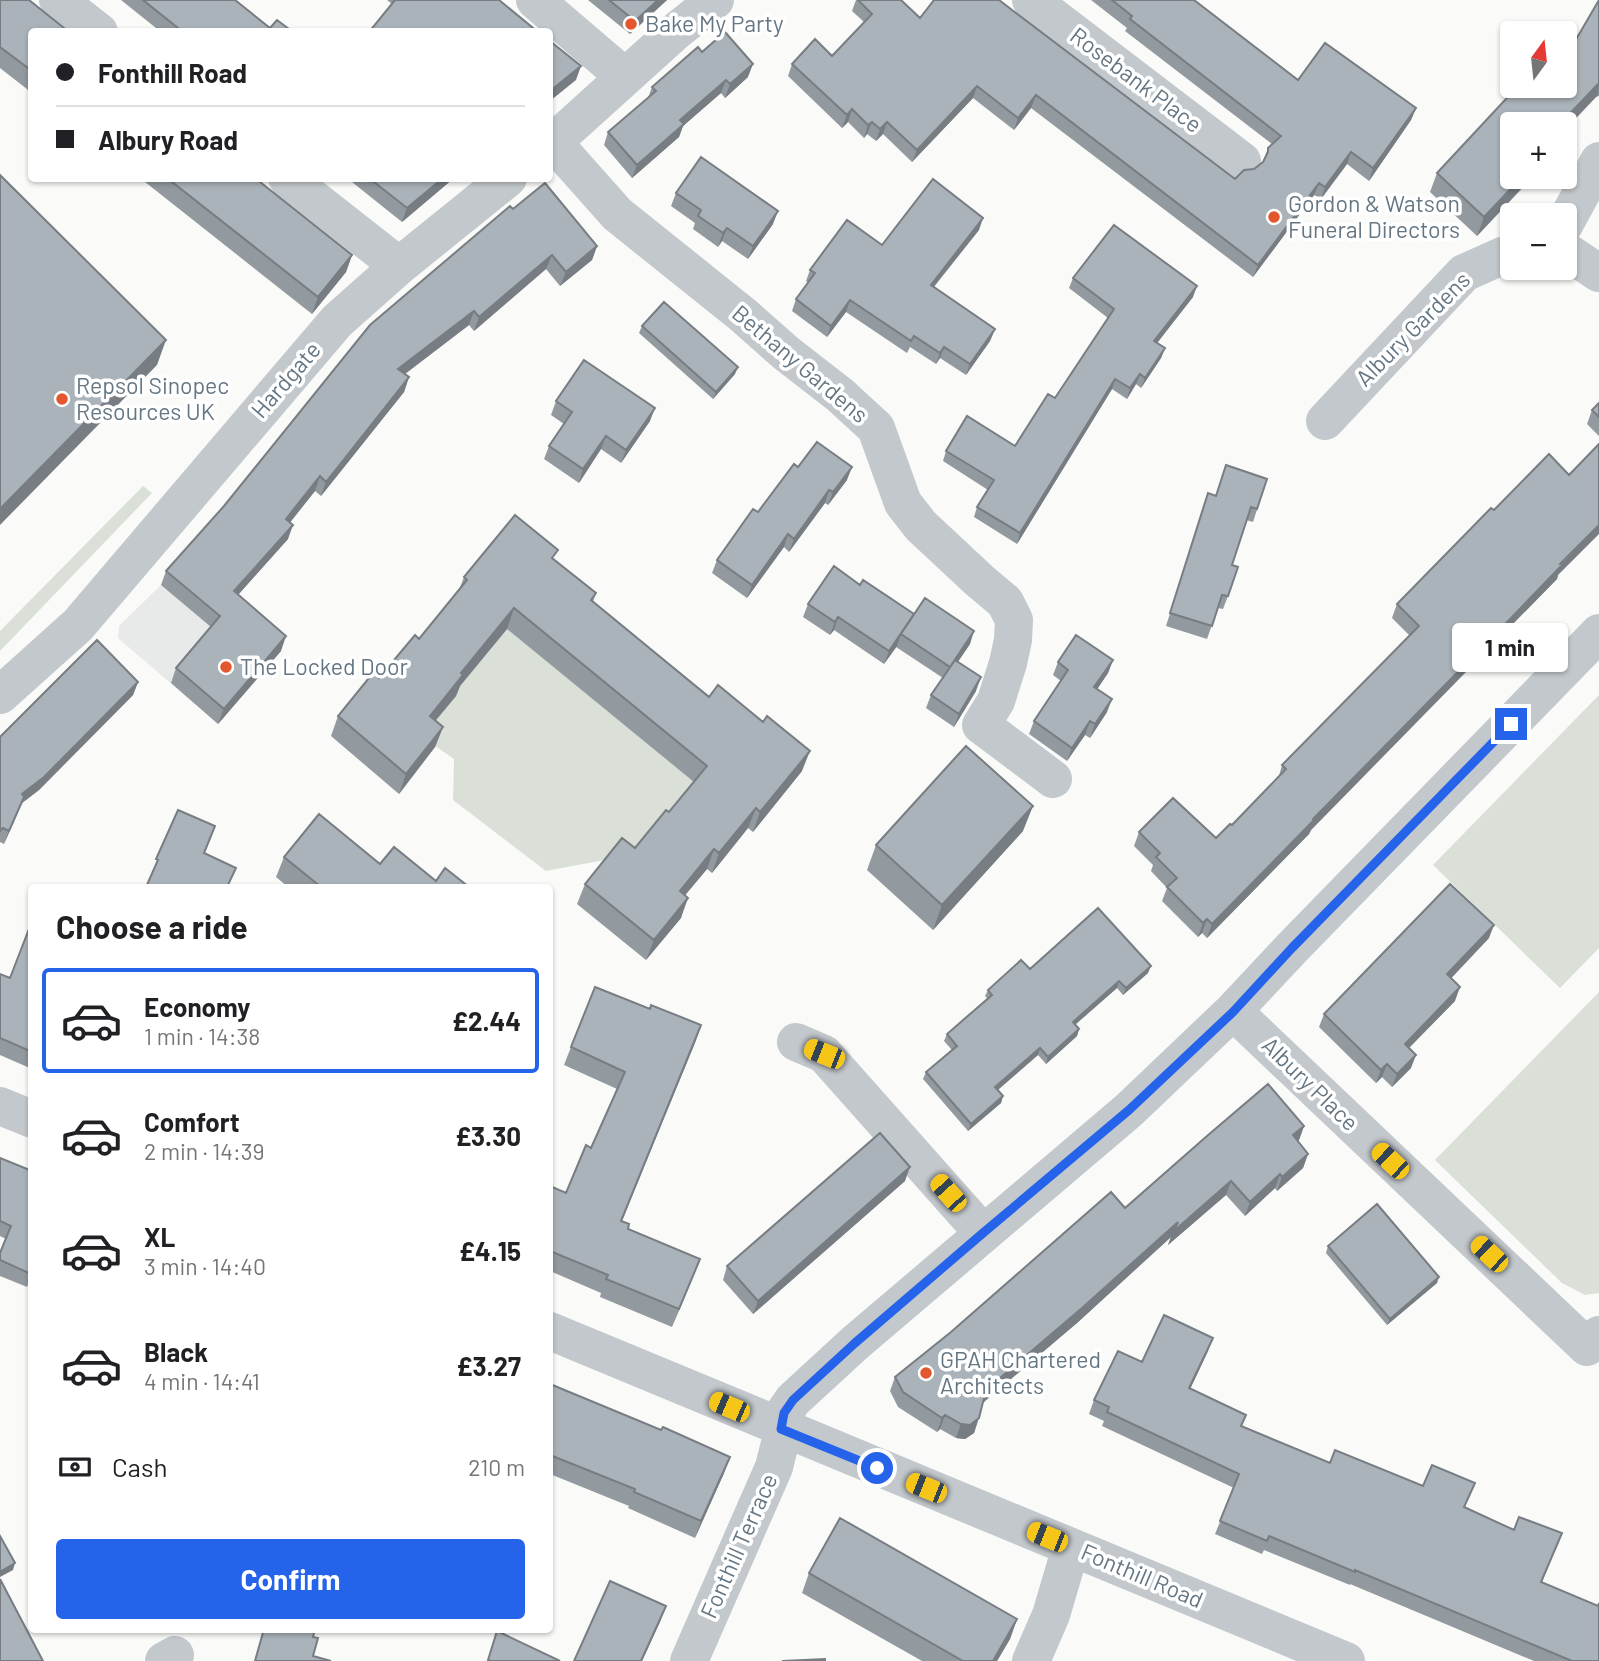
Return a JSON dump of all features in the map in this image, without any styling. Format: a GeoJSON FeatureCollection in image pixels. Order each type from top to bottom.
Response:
{"type":"FeatureCollection","features":[{"type":"Feature","properties":{"kind":"street"},"geometry":{"type":"LineString","coordinates":[[58,0],[94,28]]}},
{"type":"Feature","properties":{"kind":"street"},"geometry":{"type":"LineString","coordinates":[[534,0],[625,77]]}},
{"type":"Feature","properties":{"kind":"street"},"geometry":{"type":"LineString","coordinates":[[553,141],[715,0]]}},
{"type":"Feature","properties":{"kind":"street","name":"Rosebank Place"},"geometry":{"type":"LineString","coordinates":[[1031,0],[1242,160]]}},
{"type":"Feature","properties":{"kind":"street","name":"Bethany Gardens"},"geometry":{"type":"LineString","coordinates":[[553,145],[617,214],[840,395],[876,428],[904,503],[921,526],[1005,602],[1014,620],[1008,663],[996,701],[981,726],[1053,779]]}},
{"type":"Feature","properties":{"kind":"street"},"geometry":{"type":"LineString","coordinates":[[1576,203],[1599,161]]}},
{"type":"Feature","properties":{"kind":"street"},"geometry":{"type":"LineString","coordinates":[[292,182],[399,266]]}},
{"type":"Feature","properties":{"kind":"street","name":"Hardgate"},"geometry":{"type":"LineString","coordinates":[[0,695],[78,625],[337,321],[399,266],[503,182]]}},
{"type":"Feature","properties":{"kind":"street","name":"Albury Gardens"},"geometry":{"type":"LineString","coordinates":[[1325,421],[1464,273],[1500,257]]}},
{"type":"Feature","properties":{"kind":"street"},"geometry":{"type":"LineString","coordinates":[[1577,259],[1599,273]]}},
{"type":"Feature","properties":{"kind":"street","name":"Fonthill Terrace"},"geometry":{"type":"LineString","coordinates":[[689,1661],[774,1467],[784,1413],[793,1400],[855,1343],[1129,1110],[1233,1012],[1599,633]]}},
{"type":"Feature","properties":{"kind":"street","name":"Albury Place"},"geometry":{"type":"LineString","coordinates":[[1233,1012],[1587,1347],[1599,1335]]}},
{"type":"Feature","properties":{"kind":"street"},"geometry":{"type":"LineString","coordinates":[[796,1042],[824,1054],[983,1233]]}},
{"type":"Feature","properties":{"kind":"street"},"geometry":{"type":"LineString","coordinates":[[0,1106],[28,1117]]}},
{"type":"Feature","properties":{"kind":"street","name":"Fonthill Road"},"geometry":{"type":"LineString","coordinates":[[553,1332],[1346,1661]]}},
{"type":"Feature","properties":{"kind":"street"},"geometry":{"type":"LineString","coordinates":[[1031,1661],[1051,1615],[1071,1547]]}},
{"type":"Feature","properties":{"kind":"shaded area"},"geometry":{"type":"Polygon","coordinates":[[[143,486],[152,493],[0,651],[0,631],[143,486]]]}},
{"type":"Feature","properties":{"kind":"shaded area"},"geometry":{"type":"Polygon","coordinates":[[[179,564],[215,595],[218,724],[118,638],[119,626],[179,564]]]}},
{"type":"Feature","properties":{"kind":"shaded area"},"geometry":{"type":"Polygon","coordinates":[[[505,627],[667,759],[713,792],[628,868],[615,858],[546,871],[453,800],[454,759],[422,737],[456,696],[454,693],[502,635],[505,627]]]}},
{"type":"Feature","properties":{"kind":"shaded area"},"geometry":{"type":"Polygon","coordinates":[[[1599,695],[1599,948],[1560,988],[1433,865],[1599,695]]]}},
{"type":"Feature","properties":{"kind":"shaded area"},"geometry":{"type":"Polygon","coordinates":[[[1599,992],[1599,1293],[1585,1295],[1562,1283],[1435,1160],[1599,992]]]}},
{"type":"Feature","properties":{"kind":"building"},"geometry":{"type":"Polygon","coordinates":[[[0,0],[29,0],[64,28],[28,28],[28,68],[0,47],[0,0]]]}},
{"type":"Feature","properties":{"kind":"building"},"geometry":{"type":"Polygon","coordinates":[[[143,0],[235,0],[270,28],[178,28],[143,0]]]}},
{"type":"Feature","properties":{"kind":"building"},"geometry":{"type":"Polygon","coordinates":[[[395,0],[499,0],[533,28],[372,28],[395,0]]]}},
{"type":"Feature","properties":{"kind":"building"},"geometry":{"type":"Polygon","coordinates":[[[609,0],[658,0],[635,21],[609,0]]]}},
{"type":"Feature","properties":{"kind":"building"},"geometry":{"type":"Polygon","coordinates":[[[858,0],[901,0],[920,18],[934,0],[999,0],[1235,179],[1244,170],[1254,169],[1263,162],[1268,148],[1281,136],[1130,19],[1132,16],[1112,0],[1194,0],[1298,80],[1325,43],[1416,108],[1373,168],[1351,152],[1325,187],[1319,183],[1258,265],[1036,95],[1018,118],[977,86],[917,150],[887,122],[880,129],[872,122],[868,125],[852,109],[847,115],[792,64],[815,39],[832,56],[872,14],[858,0]]]}},
{"type":"Feature","properties":{"kind":"building"},"geometry":{"type":"Polygon","coordinates":[[[1599,0],[1599,83],[1571,112],[1500,112],[1500,189],[1511,189],[1484,217],[1437,173],[1507,98],[1577,98],[1577,38],[1599,0]]]}},
{"type":"Feature","properties":{"kind":"building"},"geometry":{"type":"Polygon","coordinates":[[[277,20],[288,28],[270,28],[277,20]]]}},
{"type":"Feature","properties":{"kind":"building"},"geometry":{"type":"Polygon","coordinates":[[[725,32],[753,64],[730,84],[726,80],[680,120],[684,124],[637,165],[608,132],[656,91],[652,87],[698,47],[702,52],[725,32]]]}},
{"type":"Feature","properties":{"kind":"building"},"geometry":{"type":"Polygon","coordinates":[[[553,43],[581,66],[553,89],[553,43]]]}},
{"type":"Feature","properties":{"kind":"building"},"geometry":{"type":"Polygon","coordinates":[[[701,157],[778,211],[753,246],[727,228],[723,233],[698,216],[701,210],[676,193],[701,157]]]}},
{"type":"Feature","properties":{"kind":"building","name":"Repsol Sinopec Resources UK"},"geometry":{"type":"Polygon","coordinates":[[[0,175],[166,340],[0,509],[0,175]]]}},
{"type":"Feature","properties":{"kind":"building"},"geometry":{"type":"Polygon","coordinates":[[[933,179],[983,218],[931,285],[995,329],[970,364],[944,347],[940,353],[914,336],[911,341],[850,300],[831,326],[796,299],[815,273],[810,270],[847,220],[882,245],[933,179]]]}},
{"type":"Feature","properties":{"kind":"building"},"geometry":{"type":"Polygon","coordinates":[[[172,182],[260,182],[352,255],[318,297],[172,182]]]}},
{"type":"Feature","properties":{"kind":"building"},"geometry":{"type":"Polygon","coordinates":[[[374,182],[438,182],[407,208],[374,182]]]}},
{"type":"Feature","properties":{"kind":"building"},"geometry":{"type":"Polygon","coordinates":[[[545,183],[597,246],[566,272],[552,255],[479,317],[474,311],[398,369],[409,377],[326,482],[320,476],[286,519],[293,525],[234,591],[286,636],[224,709],[176,668],[220,616],[166,571],[224,506],[370,325],[510,206],[513,209],[545,183]]]}},
{"type":"Feature","properties":{"kind":"building"},"geometry":{"type":"Polygon","coordinates":[[[1114,225],[1197,286],[1154,341],[1165,348],[1145,378],[1140,374],[1130,388],[1115,379],[1020,533],[977,507],[994,480],[946,451],[967,416],[1015,446],[1048,394],[1055,398],[1114,309],[1073,278],[1114,225]]]}},
{"type":"Feature","properties":{"kind":"building"},"geometry":{"type":"Polygon","coordinates":[[[664,302],[738,367],[716,392],[642,326],[664,302]]]}},
{"type":"Feature","properties":{"kind":"building"},"geometry":{"type":"Polygon","coordinates":[[[584,360],[655,408],[626,450],[606,436],[583,469],[549,446],[572,412],[556,401],[584,360]]]}},
{"type":"Feature","properties":{"kind":"building"},"geometry":{"type":"Polygon","coordinates":[[[1599,403],[1599,417],[1592,410],[1599,403]]]}},
{"type":"Feature","properties":{"kind":"building"},"geometry":{"type":"Polygon","coordinates":[[[817,442],[852,467],[833,492],[829,490],[794,539],[788,534],[752,585],[717,560],[753,509],[758,512],[794,464],[798,467],[817,442]]]}},
{"type":"Feature","properties":{"kind":"building"},"geometry":{"type":"Polygon","coordinates":[[[1599,444],[1599,525],[1212,924],[1207,919],[1203,923],[1167,887],[1177,878],[1156,857],[1160,853],[1139,832],[1173,798],[1216,838],[1232,825],[1286,769],[1282,765],[1419,626],[1397,604],[1491,508],[1494,510],[1549,454],[1569,475],[1599,444]]]}},
{"type":"Feature","properties":{"kind":"building"},"geometry":{"type":"Polygon","coordinates":[[[1226,465],[1267,479],[1257,509],[1251,507],[1232,565],[1238,567],[1228,596],[1222,595],[1212,626],[1170,613],[1208,493],[1216,496],[1226,465]]]}},
{"type":"Feature","properties":{"kind":"building"},"geometry":{"type":"Polygon","coordinates":[[[515,515],[558,550],[552,558],[596,593],[591,600],[709,697],[718,685],[763,722],[767,716],[810,751],[760,812],[756,808],[719,853],[714,849],[680,891],[688,898],[654,940],[585,884],[622,838],[635,848],[707,766],[514,608],[430,716],[443,727],[406,774],[338,716],[373,673],[379,678],[415,635],[419,639],[467,580],[464,577],[515,515]]]}},
{"type":"Feature","properties":{"kind":"building"},"geometry":{"type":"Polygon","coordinates":[[[834,566],[860,585],[863,580],[914,614],[889,651],[838,617],[835,622],[808,604],[834,566]]]}},
{"type":"Feature","properties":{"kind":"building"},"geometry":{"type":"Polygon","coordinates":[[[925,598],[974,631],[950,667],[901,634],[925,598]]]}},
{"type":"Feature","properties":{"kind":"building"},"geometry":{"type":"Polygon","coordinates":[[[1076,635],[1113,660],[1094,687],[1112,699],[1095,724],[1090,721],[1072,748],[1034,721],[1068,670],[1058,662],[1076,635]]]}},
{"type":"Feature","properties":{"kind":"building"},"geometry":{"type":"Polygon","coordinates":[[[97,640],[138,682],[44,777],[22,794],[24,797],[9,831],[3,828],[0,831],[0,737],[97,640]]]}},
{"type":"Feature","properties":{"kind":"building"},"geometry":{"type":"Polygon","coordinates":[[[955,660],[981,677],[959,714],[931,695],[955,660]]]}},
{"type":"Feature","properties":{"kind":"building"},"geometry":{"type":"Polygon","coordinates":[[[966,746],[1033,806],[942,905],[876,845],[966,746]]]}},
{"type":"Feature","properties":{"kind":"building"},"geometry":{"type":"Polygon","coordinates":[[[178,810],[215,826],[204,853],[236,868],[228,884],[147,884],[158,860],[156,859],[178,810]]]}},
{"type":"Feature","properties":{"kind":"building"},"geometry":{"type":"Polygon","coordinates":[[[319,814],[380,864],[394,847],[436,881],[445,868],[465,884],[317,884],[284,857],[319,814]]]}},
{"type":"Feature","properties":{"kind":"building"},"geometry":{"type":"Polygon","coordinates":[[[1450,884],[1494,925],[1447,974],[1460,987],[1405,1044],[1416,1055],[1397,1074],[1387,1064],[1381,1070],[1324,1014],[1450,884]]]}},
{"type":"Feature","properties":{"kind":"building"},"geometry":{"type":"Polygon","coordinates":[[[1098,908],[1151,966],[1126,988],[1119,981],[1073,1022],[1079,1029],[1048,1057],[1040,1048],[995,1087],[1003,1096],[971,1124],[926,1072],[957,1046],[947,1034],[992,995],[988,990],[1021,960],[1030,969],[1098,908]]]}},
{"type":"Feature","properties":{"kind":"building"},"geometry":{"type":"Polygon","coordinates":[[[28,931],[28,1050],[0,1038],[0,974],[10,978],[28,931]]]}},
{"type":"Feature","properties":{"kind":"building"},"geometry":{"type":"Polygon","coordinates":[[[595,987],[650,1009],[651,1005],[701,1025],[621,1221],[629,1224],[628,1229],[700,1259],[679,1309],[606,1279],[608,1275],[553,1252],[553,1187],[566,1193],[586,1145],[591,1148],[625,1072],[571,1047],[595,987]]]}},
{"type":"Feature","properties":{"kind":"building"},"geometry":{"type":"Polygon","coordinates":[[[1268,1084],[1304,1126],[1293,1135],[1308,1154],[1282,1177],[1280,1174],[1250,1202],[1231,1181],[1174,1231],[1178,1222],[986,1390],[979,1418],[970,1425],[961,1424],[945,1415],[942,1418],[903,1392],[895,1377],[951,1332],[1111,1192],[1125,1208],[1268,1084]]]}},
{"type":"Feature","properties":{"kind":"building"},"geometry":{"type":"Polygon","coordinates":[[[880,1133],[910,1167],[758,1301],[727,1266],[880,1133]]]}},
{"type":"Feature","properties":{"kind":"building"},"geometry":{"type":"Polygon","coordinates":[[[0,1158],[28,1169],[28,1273],[0,1260],[0,1253],[11,1226],[0,1221],[0,1158]]]}},
{"type":"Feature","properties":{"kind":"building"},"geometry":{"type":"Polygon","coordinates":[[[1377,1204],[1439,1277],[1390,1319],[1328,1246],[1377,1204]]]}},
{"type":"Feature","properties":{"kind":"building"},"geometry":{"type":"Polygon","coordinates":[[[1164,1315],[1213,1338],[1189,1388],[1246,1415],[1241,1426],[1330,1463],[1335,1450],[1423,1486],[1432,1465],[1475,1483],[1464,1507],[1514,1530],[1519,1517],[1562,1533],[1541,1582],[1598,1606],[1599,1603],[1599,1661],[1572,1661],[1355,1570],[1269,1536],[1267,1541],[1220,1521],[1239,1474],[1107,1412],[1109,1407],[1094,1400],[1118,1351],[1142,1362],[1164,1315]]]}},
{"type":"Feature","properties":{"kind":"building"},"geometry":{"type":"Polygon","coordinates":[[[553,1385],[661,1430],[663,1427],[730,1457],[701,1521],[634,1492],[635,1489],[553,1456],[553,1385]]]}},
{"type":"Feature","properties":{"kind":"building"},"geometry":{"type":"Polygon","coordinates":[[[840,1518],[1017,1619],[993,1661],[963,1661],[809,1573],[840,1518]]]}},
{"type":"Feature","properties":{"kind":"building"},"geometry":{"type":"Polygon","coordinates":[[[0,1536],[15,1563],[0,1572],[0,1536]]]}},
{"type":"Feature","properties":{"kind":"building"},"geometry":{"type":"Polygon","coordinates":[[[0,1579],[43,1661],[0,1661],[0,1579]]]}},
{"type":"Feature","properties":{"kind":"building"},"geometry":{"type":"Polygon","coordinates":[[[610,1581],[666,1606],[641,1661],[574,1661],[610,1581]]]}},
{"type":"Feature","properties":{"kind":"building"},"geometry":{"type":"Polygon","coordinates":[[[263,1633],[314,1633],[313,1637],[318,1638],[313,1656],[331,1661],[255,1661],[263,1633]]]}},
{"type":"Feature","properties":{"kind":"building"},"geometry":{"type":"Polygon","coordinates":[[[496,1633],[501,1633],[560,1661],[491,1661],[488,1660],[496,1633]]]}},
{"type":"Feature","properties":{"kind":"building"},"geometry":{"type":"Polygon","coordinates":[[[825,1659],[825,1661],[782,1661],[825,1659]]]}},
{"type":"Feature","properties":{"kind":"place","name":"Bake My Party"},"geometry":{"type":"Point","coordinates":[631,24]}},
{"type":"Feature","properties":{"kind":"place","name":"Gordon & Watson Funeral Directors"},"geometry":{"type":"Point","coordinates":[1274,217]}},
{"type":"Feature","properties":{"kind":"place","name":"Repsol Sinopec Resources UK"},"geometry":{"type":"Point","coordinates":[62,399]}},
{"type":"Feature","properties":{"kind":"place","name":"The Locked Door"},"geometry":{"type":"Point","coordinates":[226,667]}},
{"type":"Feature","properties":{"kind":"place","name":"GPAH Chartered Architects"},"geometry":{"type":"Point","coordinates":[926,1373]}},
{"type":"Feature","properties":{"kind":"route"},"geometry":{"type":"LineString","coordinates":[[877,1468],[781,1429],[784,1413],[793,1400],[855,1343],[1129,1110],[1233,1012],[1511,724]]}}]}
